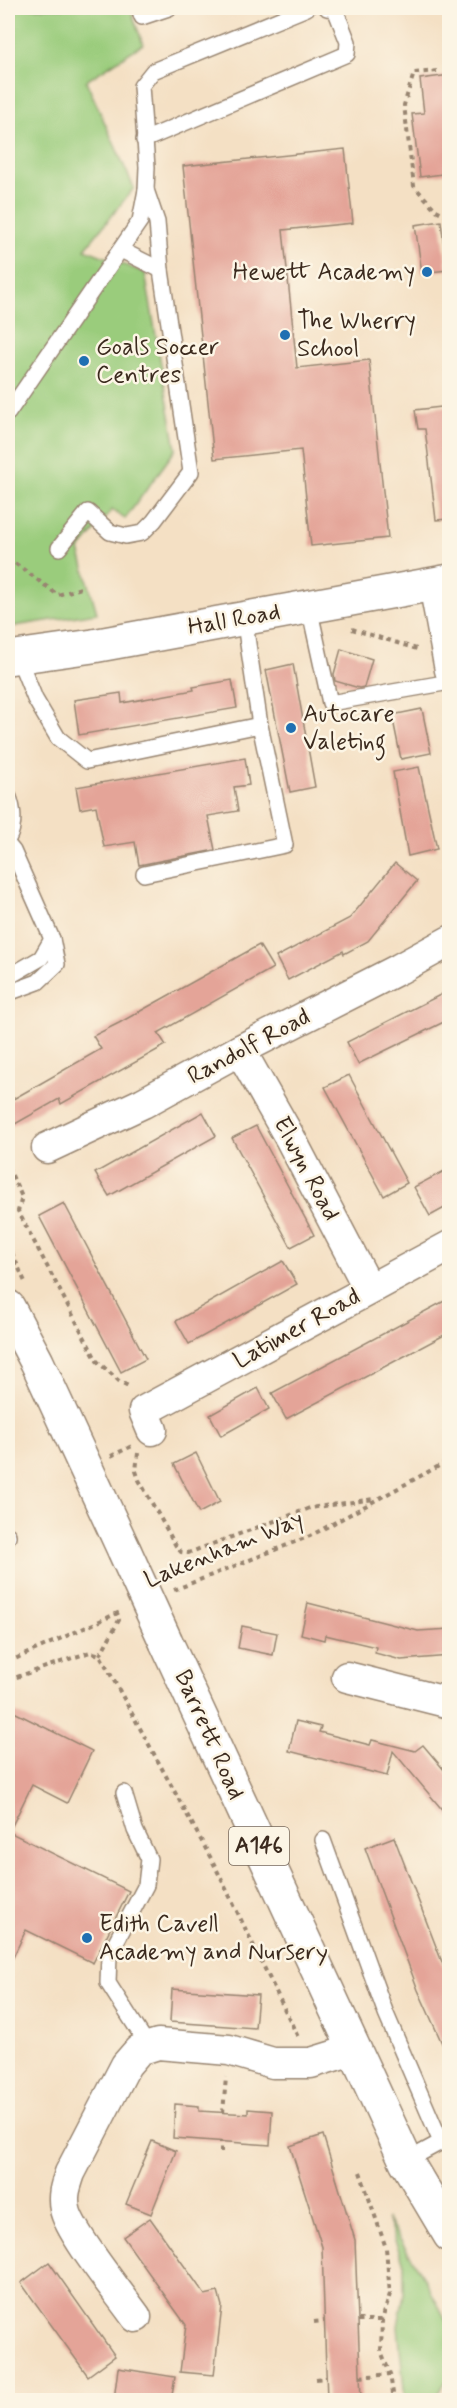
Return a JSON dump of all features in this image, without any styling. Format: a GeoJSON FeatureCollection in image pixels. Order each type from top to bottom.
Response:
{"type":"FeatureCollection","features":[{"type":"Feature","properties":{"kind":"main road","name":"Hall Road"},"geometry":{"type":"LineString","coordinates":[[11,660],[442,583]]}},
{"type":"Feature","properties":{"kind":"main road","name":"Barrett Road"},"geometry":{"type":"LineString","coordinates":[[8,1287],[37,1362]]}},
{"type":"Feature","properties":{"kind":"main road","name":"Barrett Road"},"geometry":{"type":"LineString","coordinates":[[8,1307],[37,1362],[353,2050],[406,2161],[450,2235]]}},
{"type":"Feature","properties":{"kind":"street"},"geometry":{"type":"LineString","coordinates":[[442,583],[448,661]]}},
{"type":"Feature","properties":{"kind":"street","name":"Randolf Road"},"geometry":{"type":"LineString","coordinates":[[47,1148],[143,1104],[240,1050],[450,941]]}},
{"type":"Feature","properties":{"kind":"street","name":"Elwyn Road"},"geometry":{"type":"LineString","coordinates":[[240,1050],[290,1138],[369,1289]]}},
{"type":"Feature","properties":{"kind":"street","name":"Latimer Road"},"geometry":{"type":"LineString","coordinates":[[142,1418],[369,1289],[450,1246]]}},
{"type":"Feature","properties":{"kind":"street"},"geometry":{"type":"LineString","coordinates":[[347,1677],[450,1703]]}},
{"type":"Feature","properties":{"kind":"street"},"geometry":{"type":"LineString","coordinates":[[136,2317],[77,2235],[65,2211],[64,2191],[70,2173],[126,2065],[139,2050],[158,2044],[229,2050],[273,2063],[311,2063],[353,2050]]}},
{"type":"Feature","properties":{"kind":"lane"},"geometry":{"type":"LineString","coordinates":[[139,8],[142,17],[169,8]]}},
{"type":"Feature","properties":{"kind":"lane"},"geometry":{"type":"LineString","coordinates":[[8,413],[140,221],[146,190],[147,167],[141,86],[153,71],[308,8]]}},
{"type":"Feature","properties":{"kind":"lane"},"geometry":{"type":"LineString","coordinates":[[144,140],[347,54],[348,42],[335,9],[327,8]]}},
{"type":"Feature","properties":{"kind":"lane"},"geometry":{"type":"LineString","coordinates":[[59,548],[88,512],[110,532],[126,536],[142,533],[154,521],[191,472],[161,270],[157,222],[146,190]]}},
{"type":"Feature","properties":{"kind":"lane"},"geometry":{"type":"LineString","coordinates":[[121,250],[161,270]]}},
{"type":"Feature","properties":{"kind":"lane"},"geometry":{"type":"LineString","coordinates":[[309,607],[330,703],[450,682]]}},
{"type":"Feature","properties":{"kind":"lane"},"geometry":{"type":"LineString","coordinates":[[144,874],[285,845],[260,725],[244,617]]}},
{"type":"Feature","properties":{"kind":"lane"},"geometry":{"type":"LineString","coordinates":[[11,660],[58,738],[87,761],[260,725]]}},
{"type":"Feature","properties":{"kind":"lane"},"geometry":{"type":"LineString","coordinates":[[8,795],[12,806],[12,831],[8,839]]}},
{"type":"Feature","properties":{"kind":"lane"},"geometry":{"type":"LineString","coordinates":[[8,845],[13,851],[52,939],[57,964],[38,982],[8,993]]}},
{"type":"Feature","properties":{"kind":"lane"},"geometry":{"type":"LineString","coordinates":[[8,976],[41,958],[52,939]]}},
{"type":"Feature","properties":{"kind":"lane"},"geometry":{"type":"LineString","coordinates":[[124,1793],[135,1830],[149,1859],[146,1885],[109,1955],[108,1983],[149,2047]]}},
{"type":"Feature","properties":{"kind":"lane"},"geometry":{"type":"LineString","coordinates":[[323,1840],[386,2014],[441,2142],[406,2161]]}},
{"type":"Feature","properties":{"kind":"path"},"geometry":{"type":"LineString","coordinates":[[437,71],[414,73],[404,105],[414,186],[436,210],[450,217]]}},
{"type":"Feature","properties":{"kind":"path"},"geometry":{"type":"LineString","coordinates":[[8,558],[58,595],[81,588]]}},
{"type":"Feature","properties":{"kind":"path"},"geometry":{"type":"LineString","coordinates":[[309,607],[342,626],[448,661]]}},
{"type":"Feature","properties":{"kind":"path"},"geometry":{"type":"LineString","coordinates":[[8,1167],[22,1197],[18,1211],[97,1361],[119,1381],[142,1418],[136,1471],[181,1552],[188,1553],[310,1508],[379,1499]]}},
{"type":"Feature","properties":{"kind":"path"},"geometry":{"type":"LineString","coordinates":[[115,1454],[142,1418]]}},
{"type":"Feature","properties":{"kind":"path","name":"Lakenham Way"},"geometry":{"type":"LineString","coordinates":[[170,1592],[310,1536],[450,1460]]}},
{"type":"Feature","properties":{"kind":"path","name":"Lakenham Way"},"geometry":{"type":"LineString","coordinates":[[8,1662],[126,1609]]}},
{"type":"Feature","properties":{"kind":"path"},"geometry":{"type":"LineString","coordinates":[[100,1655],[119,1620],[116,1613]]}},
{"type":"Feature","properties":{"kind":"path"},"geometry":{"type":"LineString","coordinates":[[8,1680],[90,1652],[100,1655],[213,1862],[300,2041]]}},
{"type":"Feature","properties":{"kind":"path"},"geometry":{"type":"LineString","coordinates":[[223,2112],[229,2050]]}},
{"type":"Feature","properties":{"kind":"path"},"geometry":{"type":"LineString","coordinates":[[220,2152],[221,2142]]}},
{"type":"Feature","properties":{"kind":"path"},"geometry":{"type":"LineString","coordinates":[[360,2172],[386,2248],[390,2294],[382,2320],[381,2351],[390,2374],[394,2400]]}},
{"type":"Feature","properties":{"kind":"path"},"geometry":{"type":"LineString","coordinates":[[358,2320],[382,2320]]}},
{"type":"Feature","properties":{"kind":"path"},"geometry":{"type":"LineString","coordinates":[[314,2322],[324,2321]]}},
{"type":"Feature","properties":{"kind":"path"},"geometry":{"type":"LineString","coordinates":[[360,2377],[390,2374]]}},
{"type":"Feature","properties":{"kind":"path"},"geometry":{"type":"LineString","coordinates":[[316,2379],[326,2378]]}},
{"type":"Feature","properties":{"kind":"green space","name":"Goals Soccer Centres"},"geometry":{"type":"Polygon","coordinates":[[[8,8],[130,8],[143,44],[86,81],[134,188],[85,249],[145,273],[176,449],[125,519],[112,510],[79,550],[97,613],[8,627],[8,8]]]}},
{"type":"Feature","properties":{"kind":"green space"},"geometry":{"type":"Polygon","coordinates":[[[387,2219],[422,2274],[449,2326],[449,2377],[433,2400],[405,2400],[398,2326],[404,2293],[404,2264],[387,2219]]]}},
{"type":"Feature","properties":{"kind":"building"},"geometry":{"type":"Polygon","coordinates":[[[450,75],[450,173],[420,177],[412,114],[424,113],[420,79],[450,75]]]}},
{"type":"Feature","properties":{"kind":"building"},"geometry":{"type":"Polygon","coordinates":[[[345,149],[353,223],[283,230],[297,368],[369,360],[388,538],[311,546],[301,450],[214,459],[183,166],[345,149]]]}},
{"type":"Feature","properties":{"kind":"building"},"geometry":{"type":"Polygon","coordinates":[[[441,221],[447,270],[422,273],[415,225],[441,221]]]}},
{"type":"Feature","properties":{"kind":"building"},"geometry":{"type":"Polygon","coordinates":[[[450,406],[450,519],[436,520],[425,429],[418,429],[415,410],[450,406]]]}},
{"type":"Feature","properties":{"kind":"building"},"geometry":{"type":"Polygon","coordinates":[[[341,649],[372,659],[364,687],[359,688],[335,681],[334,674],[341,649]]]}},
{"type":"Feature","properties":{"kind":"building","name":"Autocare Valeting"},"geometry":{"type":"Polygon","coordinates":[[[293,664],[315,787],[290,792],[266,670],[293,664]]]}},
{"type":"Feature","properties":{"kind":"building"},"geometry":{"type":"Polygon","coordinates":[[[232,680],[237,708],[79,735],[74,700],[121,693],[122,703],[194,690],[193,687],[232,680]]]}},
{"type":"Feature","properties":{"kind":"building"},"geometry":{"type":"Polygon","coordinates":[[[422,709],[431,753],[401,759],[392,715],[422,709]]]}},
{"type":"Feature","properties":{"kind":"building"},"geometry":{"type":"Polygon","coordinates":[[[245,758],[249,785],[234,787],[238,811],[208,816],[215,850],[139,865],[135,842],[104,847],[96,806],[80,809],[76,787],[245,758]]]}},
{"type":"Feature","properties":{"kind":"building"},"geometry":{"type":"Polygon","coordinates":[[[419,767],[437,849],[408,856],[393,772],[419,767]]]}},
{"type":"Feature","properties":{"kind":"building"},"geometry":{"type":"Polygon","coordinates":[[[395,863],[417,881],[368,941],[344,954],[343,951],[288,980],[276,957],[350,918],[395,863]]]}},
{"type":"Feature","properties":{"kind":"building"},"geometry":{"type":"Polygon","coordinates":[[[259,945],[273,968],[158,1033],[166,1045],[61,1104],[59,1099],[8,1128],[8,1102],[101,1049],[93,1036],[259,945]]]}},
{"type":"Feature","properties":{"kind":"building"},"geometry":{"type":"Polygon","coordinates":[[[450,990],[450,1019],[358,1064],[347,1042],[450,990]]]}},
{"type":"Feature","properties":{"kind":"building"},"geometry":{"type":"Polygon","coordinates":[[[349,1075],[407,1183],[384,1196],[325,1087],[349,1075]]]}},
{"type":"Feature","properties":{"kind":"building"},"geometry":{"type":"Polygon","coordinates":[[[203,1112],[216,1136],[109,1196],[95,1173],[203,1112]]]}},
{"type":"Feature","properties":{"kind":"building"},"geometry":{"type":"Polygon","coordinates":[[[256,1126],[314,1235],[291,1247],[232,1138],[256,1126]]]}},
{"type":"Feature","properties":{"kind":"building"},"geometry":{"type":"Polygon","coordinates":[[[450,1168],[450,1205],[430,1216],[414,1187],[450,1168]]]}},
{"type":"Feature","properties":{"kind":"building"},"geometry":{"type":"Polygon","coordinates":[[[64,1203],[146,1359],[121,1372],[39,1216],[64,1203]]]}},
{"type":"Feature","properties":{"kind":"building"},"geometry":{"type":"Polygon","coordinates":[[[283,1261],[297,1284],[189,1344],[176,1321],[283,1261]]]}},
{"type":"Feature","properties":{"kind":"building"},"geometry":{"type":"Polygon","coordinates":[[[450,1298],[450,1332],[286,1419],[272,1393],[450,1298]]]}},
{"type":"Feature","properties":{"kind":"building"},"geometry":{"type":"Polygon","coordinates":[[[258,1388],[269,1409],[221,1436],[210,1415],[258,1388]]]}},
{"type":"Feature","properties":{"kind":"building"},"geometry":{"type":"Polygon","coordinates":[[[196,1453],[220,1502],[199,1513],[174,1464],[196,1453]]]}},
{"type":"Feature","properties":{"kind":"building"},"geometry":{"type":"Polygon","coordinates":[[[308,1603],[418,1631],[450,1629],[450,1656],[401,1660],[375,1653],[376,1647],[325,1635],[324,1640],[301,1634],[308,1603]]]}},
{"type":"Feature","properties":{"kind":"building"},"geometry":{"type":"Polygon","coordinates":[[[242,1626],[277,1633],[273,1655],[238,1648],[242,1626]]]}},
{"type":"Feature","properties":{"kind":"building"},"geometry":{"type":"Polygon","coordinates":[[[8,1709],[92,1751],[67,1803],[32,1785],[9,1832],[129,1891],[93,1963],[26,1930],[8,1968],[8,1709]]]}},
{"type":"Feature","properties":{"kind":"building"},"geometry":{"type":"Polygon","coordinates":[[[296,1721],[321,1727],[319,1732],[370,1745],[372,1740],[415,1751],[423,1745],[450,1777],[450,1819],[393,1751],[387,1776],[289,1751],[296,1721]]]}},
{"type":"Feature","properties":{"kind":"building"},"geometry":{"type":"Polygon","coordinates":[[[394,1837],[450,1983],[450,2061],[418,1990],[365,1848],[394,1837]]]}},
{"type":"Feature","properties":{"kind":"building"},"geometry":{"type":"Polygon","coordinates":[[[172,1989],[258,1995],[255,2028],[170,2022],[172,1989]]]}},
{"type":"Feature","properties":{"kind":"building"},"geometry":{"type":"Polygon","coordinates":[[[175,2104],[199,2106],[199,2111],[248,2114],[248,2109],[272,2111],[270,2145],[173,2138],[175,2104]]]}},
{"type":"Feature","properties":{"kind":"building"},"geometry":{"type":"Polygon","coordinates":[[[323,2135],[355,2240],[361,2400],[327,2400],[322,2247],[290,2146],[323,2135]]]}},
{"type":"Feature","properties":{"kind":"building"},"geometry":{"type":"Polygon","coordinates":[[[152,2141],[176,2151],[151,2214],[126,2204],[152,2141]]]}},
{"type":"Feature","properties":{"kind":"building"},"geometry":{"type":"Polygon","coordinates":[[[150,2218],[205,2295],[218,2292],[222,2306],[214,2375],[180,2372],[186,2325],[123,2237],[150,2218]]]}},
{"type":"Feature","properties":{"kind":"building"},"geometry":{"type":"Polygon","coordinates":[[[49,2262],[115,2356],[88,2376],[21,2283],[49,2262]]]}},
{"type":"Feature","properties":{"kind":"building"},"geometry":{"type":"Polygon","coordinates":[[[118,2368],[175,2377],[171,2400],[114,2400],[118,2368]]]}},
{"type":"Feature","properties":{"kind":"place","name":"Hewett Academy"},"geometry":{"type":"Point","coordinates":[427,272]}},
{"type":"Feature","properties":{"kind":"place","name":"The Wherry School"},"geometry":{"type":"Point","coordinates":[285,335]}},
{"type":"Feature","properties":{"kind":"place","name":"Goals Soccer Centres"},"geometry":{"type":"Point","coordinates":[84,361]}},
{"type":"Feature","properties":{"kind":"place","name":"Autocare Valeting"},"geometry":{"type":"Point","coordinates":[291,728]}},
{"type":"Feature","properties":{"kind":"place","name":"Edith Cavell Academy and Nursery"},"geometry":{"type":"Point","coordinates":[87,1938]}}]}
